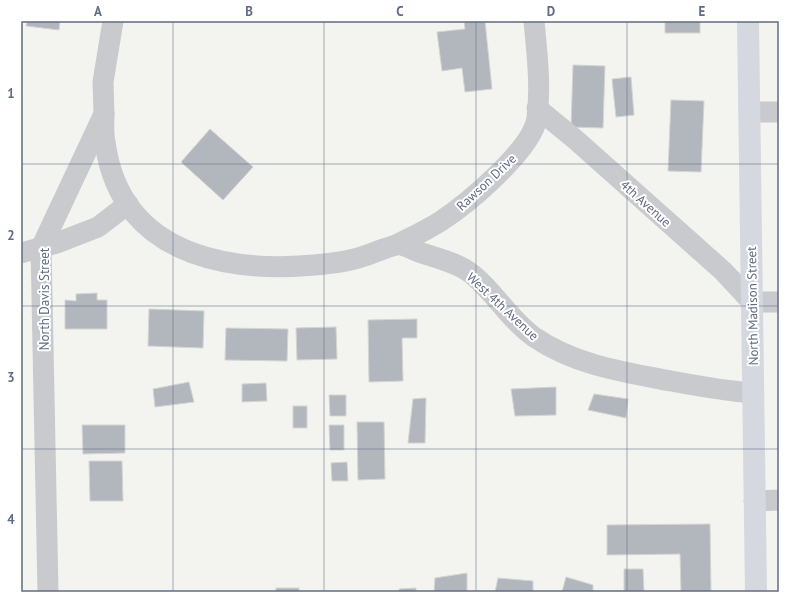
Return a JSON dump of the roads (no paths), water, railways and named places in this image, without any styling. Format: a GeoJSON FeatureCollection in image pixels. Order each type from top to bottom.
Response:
{"type":"FeatureCollection","features":[{"type":"Feature","properties":{"kind":"main road","name":"North Madison Street"},"geometry":{"type":"LineString","coordinates":[[748,21],[756,592]]}},
{"type":"Feature","properties":{"kind":"street","name":"North Davis Street"},"geometry":{"type":"LineString","coordinates":[[48,592],[41,248],[104,114],[103,82],[113,21]]}},
{"type":"Feature","properties":{"kind":"street","name":"Rawson Drive"},"geometry":{"type":"LineString","coordinates":[[398,244],[441,221],[471,199],[496,176],[523,147],[537,119],[538,63],[534,21]]}},
{"type":"Feature","properties":{"kind":"street","name":"4th Avenue"},"geometry":{"type":"LineString","coordinates":[[537,108],[576,140],[723,271],[752,302]]}},
{"type":"Feature","properties":{"kind":"street"},"geometry":{"type":"LineString","coordinates":[[749,112],[779,112]]}},
{"type":"Feature","properties":{"kind":"street"},"geometry":{"type":"LineString","coordinates":[[104,114],[104,141],[109,164],[118,188],[138,218],[156,234],[176,246],[201,257],[229,264],[268,267],[342,262],[364,257],[398,244]]}},
{"type":"Feature","properties":{"kind":"street"},"geometry":{"type":"LineString","coordinates":[[21,253],[41,248],[98,227],[128,204]]}},
{"type":"Feature","properties":{"kind":"street","name":"West 4th Avenue"},"geometry":{"type":"LineString","coordinates":[[398,244],[451,263],[472,274],[521,326],[533,336],[554,349],[582,361],[614,371],[731,391],[753,393]]}},
{"type":"Feature","properties":{"kind":"street"},"geometry":{"type":"LineString","coordinates":[[752,302],[779,302]]}},
{"type":"Feature","properties":{"kind":"street"},"geometry":{"type":"LineString","coordinates":[[754,501],[779,500]]}}]}
